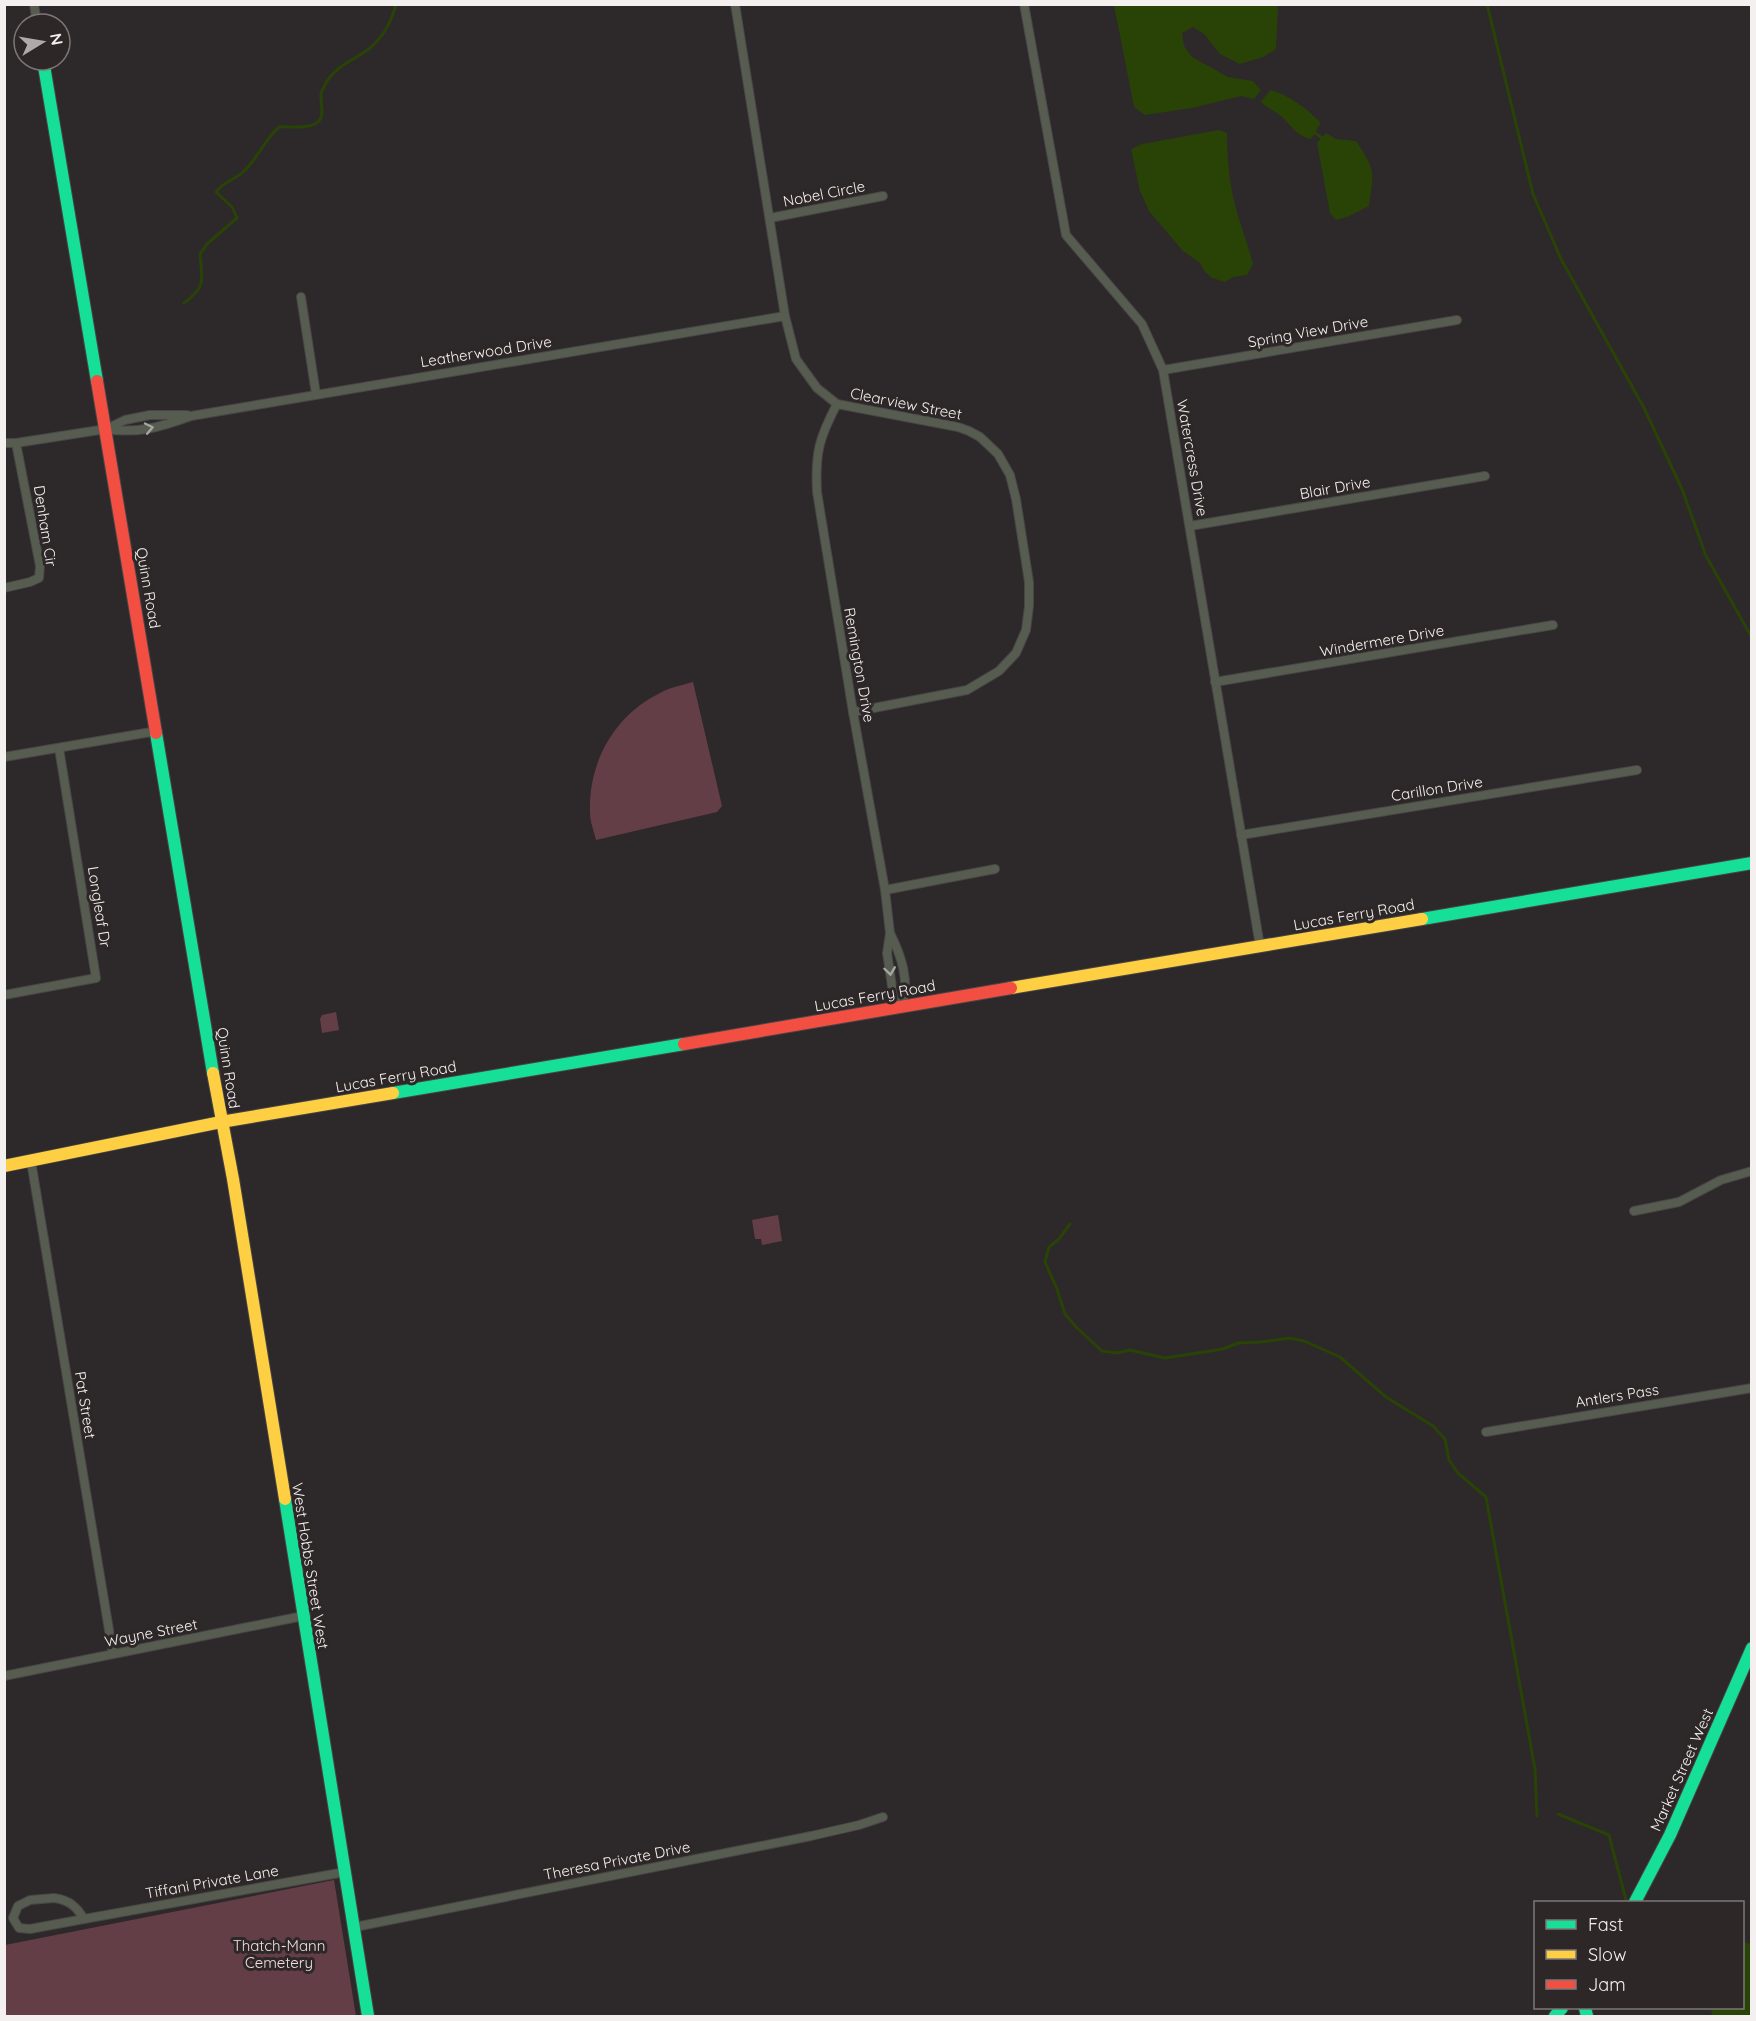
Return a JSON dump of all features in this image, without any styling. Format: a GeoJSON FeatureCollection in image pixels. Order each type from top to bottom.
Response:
{"type":"FeatureCollection","features":[{"type":"Feature","properties":{"kind":"street","name":"Clearview Street"},"geometry":{"type":"LineString","coordinates":[[735,4],[785,316],[796,359],[817,388],[837,404],[958,427],[980,437],[998,454],[1010,476],[1016,499],[1029,582],[1026,630],[1016,653],[999,671],[967,690],[853,712]]}},
{"type":"Feature","properties":{"kind":"street","name":"Watercress Drive"},"geometry":{"type":"LineString","coordinates":[[1024,4],[1066,235],[1142,324],[1163,370],[1260,946]]}},
{"type":"Feature","properties":{"kind":"street","name":"Quinn Road"},"geometry":{"type":"LineString","coordinates":[[45,72],[221,1122]]}},
{"type":"Feature","properties":{"kind":"street","name":"Nobel Circle"},"geometry":{"type":"LineString","coordinates":[[770,218],[883,196]]}},
{"type":"Feature","properties":{"kind":"street"},"geometry":{"type":"LineString","coordinates":[[301,297],[316,394]]}},
{"type":"Feature","properties":{"kind":"street","name":"Leatherwood Drive"},"geometry":{"type":"LineString","coordinates":[[106,429],[126,432],[144,430],[191,416],[785,316]]}},
{"type":"Feature","properties":{"kind":"street","name":"Spring View Drive"},"geometry":{"type":"LineString","coordinates":[[1163,370],[1457,320]]}},
{"type":"Feature","properties":{"kind":"street","name":"Remington Drive"},"geometry":{"type":"LineString","coordinates":[[837,404],[821,436],[815,467],[820,516],[885,890],[890,933],[887,953],[893,993],[903,1006]]}},
{"type":"Feature","properties":{"kind":"street","name":"Leatherwood Drive"},"geometry":{"type":"LineString","coordinates":[[106,429],[125,420],[150,415],[191,416]]}},
{"type":"Feature","properties":{"kind":"street"},"geometry":{"type":"LineString","coordinates":[[4,443],[106,429]]}},
{"type":"Feature","properties":{"kind":"street","name":"Denham Cir"},"geometry":{"type":"LineString","coordinates":[[4,588],[39,578],[40,566],[16,443]]}},
{"type":"Feature","properties":{"kind":"street","name":"Blair Drive"},"geometry":{"type":"LineString","coordinates":[[1190,526],[1485,476]]}},
{"type":"Feature","properties":{"kind":"street","name":"Windermere Drive"},"geometry":{"type":"LineString","coordinates":[[1215,682],[1553,625]]}},
{"type":"Feature","properties":{"kind":"street"},"geometry":{"type":"LineString","coordinates":[[4,757],[157,731]]}},
{"type":"Feature","properties":{"kind":"street","name":"Longleaf Dr"},"geometry":{"type":"LineString","coordinates":[[4,995],[96,978],[59,748]]}},
{"type":"Feature","properties":{"kind":"street","name":"Carillon Drive"},"geometry":{"type":"LineString","coordinates":[[1241,835],[1637,770]]}},
{"type":"Feature","properties":{"kind":"street","name":"Lucas Ferry Road"},"geometry":{"type":"LineString","coordinates":[[4,1166],[221,1122],[1752,863]]}},
{"type":"Feature","properties":{"kind":"street"},"geometry":{"type":"LineString","coordinates":[[885,890],[995,868]]}},
{"type":"Feature","properties":{"kind":"street","name":"Remington Drive"},"geometry":{"type":"LineString","coordinates":[[890,933],[900,952],[905,975],[906,991],[903,1006]]}},
{"type":"Feature","properties":{"kind":"street","name":"West Hobbs Street West"},"geometry":{"type":"LineString","coordinates":[[221,1122],[233,1179],[368,2016]]}},
{"type":"Feature","properties":{"kind":"street","name":"Pat Street"},"geometry":{"type":"LineString","coordinates":[[31,1161],[113,1654]]}},
{"type":"Feature","properties":{"kind":"street"},"geometry":{"type":"LineString","coordinates":[[1634,1211],[1678,1202],[1721,1180],[1752,1171]]}},
{"type":"Feature","properties":{"kind":"street","name":"Antlers Pass"},"geometry":{"type":"LineString","coordinates":[[1486,1432],[1752,1388]]}},
{"type":"Feature","properties":{"kind":"street","name":"Wayne Street"},"geometry":{"type":"LineString","coordinates":[[4,1676],[303,1616]]}},
{"type":"Feature","properties":{"kind":"street","name":"Market Street West"},"geometry":{"type":"LineString","coordinates":[[1636,1901],[1670,1835],[1752,1648]]}},
{"type":"Feature","properties":{"kind":"street","name":"Theresa Private Drive"},"geometry":{"type":"LineString","coordinates":[[355,1928],[811,1836],[860,1825],[883,1816]]}},
{"type":"Feature","properties":{"kind":"street","name":"Tiffani Private Lane"},"geometry":{"type":"LineString","coordinates":[[84,1919],[76,1906],[66,1900],[54,1898],[30,1900],[18,1906],[13,1918],[19,1928],[30,1929],[345,1872]]}},
{"type":"Feature","properties":{"kind":"green space"},"geometry":{"type":"Polygon","coordinates":[[[693,682],[722,806],[717,812],[596,840],[590,816],[591,794],[594,776],[608,742],[618,727],[645,701],[673,687],[693,682]]]}},
{"type":"Feature","properties":{"kind":"green space"},"geometry":{"type":"Polygon","coordinates":[[[336,1012],[339,1030],[322,1033],[320,1019],[322,1015],[336,1012]]]}},
{"type":"Feature","properties":{"kind":"green space"},"geometry":{"type":"Polygon","coordinates":[[[778,1215],[782,1241],[762,1245],[761,1239],[755,1239],[752,1220],[778,1215]]]}},
{"type":"Feature","properties":{"kind":"green space","name":"Thatch-Mann Cemetery"},"geometry":{"type":"Polygon","coordinates":[[[334,1880],[356,2016],[5,2016],[5,1945],[334,1880]]]}},
{"type":"Feature","properties":{"kind":"shaded area"},"geometry":{"type":"Polygon","coordinates":[[[1114,5],[1278,5],[1276,49],[1263,57],[1240,64],[1220,54],[1204,34],[1193,27],[1182,33],[1184,46],[1192,57],[1228,77],[1253,81],[1261,90],[1254,99],[1241,96],[1192,108],[1145,115],[1134,107],[1114,5]]]}},
{"type":"Feature","properties":{"kind":"shaded area"},"geometry":{"type":"Polygon","coordinates":[[[1270,90],[1298,103],[1321,123],[1311,139],[1298,133],[1281,116],[1261,102],[1270,90]]]}},
{"type":"Feature","properties":{"kind":"shaded area"},"geometry":{"type":"Polygon","coordinates":[[[1219,130],[1227,133],[1233,196],[1253,264],[1247,275],[1233,277],[1225,282],[1212,278],[1205,272],[1200,263],[1183,251],[1149,211],[1140,191],[1131,149],[1142,144],[1219,130]]]}},
{"type":"Feature","properties":{"kind":"shaded area"},"geometry":{"type":"Polygon","coordinates":[[[1326,133],[1336,139],[1356,141],[1372,172],[1369,206],[1336,220],[1330,213],[1317,143],[1326,133]]]}},
{"type":"Feature","properties":{"kind":"shaded area"},"geometry":{"type":"Polygon","coordinates":[[[1744,1942],[1751,1944],[1751,2016],[1712,2016],[1711,2009],[1744,2009],[1744,1942]]]}},
{"type":"Feature","properties":{"kind":"waterway"},"geometry":{"type":"LineString","coordinates":[[184,303],[200,287],[202,271],[200,254],[207,244],[237,218],[232,207],[216,192],[248,167],[279,127],[306,127],[319,121],[322,111],[321,94],[327,81],[341,66],[375,44],[386,28],[396,4]]}},
{"type":"Feature","properties":{"kind":"waterway"},"geometry":{"type":"LineString","coordinates":[[1487,4],[1533,194],[1561,259],[1644,408],[1682,489],[1706,556],[1752,638]]}},
{"type":"Feature","properties":{"kind":"waterway"},"geometry":{"type":"LineString","coordinates":[[1314,132],[1322,138]]}},
{"type":"Feature","properties":{"kind":"waterway"},"geometry":{"type":"LineString","coordinates":[[1070,1224],[1059,1239],[1049,1247],[1045,1262],[1065,1314],[1102,1351],[1118,1353],[1130,1350],[1165,1358],[1223,1349],[1238,1343],[1290,1338],[1304,1341],[1340,1357],[1386,1397],[1433,1426],[1445,1439],[1449,1460],[1458,1473],[1486,1497],[1535,1769],[1537,1816]]}},
{"type":"Feature","properties":{"kind":"waterway"},"geometry":{"type":"LineString","coordinates":[[1558,1814],[1609,1835],[1626,1900]]}},
{"type":"Feature","properties":{"kind":"traffic: fast"},"geometry":{"type":"LineString","coordinates":[[45,72],[97,381]]}},
{"type":"Feature","properties":{"kind":"traffic: fast"},"geometry":{"type":"LineString","coordinates":[[156,733],[213,1073]]}},
{"type":"Feature","properties":{"kind":"traffic: fast"},"geometry":{"type":"LineString","coordinates":[[1422,919],[1752,863]]}},
{"type":"Feature","properties":{"kind":"traffic: fast"},"geometry":{"type":"LineString","coordinates":[[393,1093],[684,1044]]}},
{"type":"Feature","properties":{"kind":"traffic: fast"},"geometry":{"type":"LineString","coordinates":[[285,1499],[368,2016]]}},
{"type":"Feature","properties":{"kind":"traffic: fast"},"geometry":{"type":"LineString","coordinates":[[1636,1901],[1670,1835],[1752,1648]]}},
{"type":"Feature","properties":{"kind":"traffic: fast"},"geometry":{"type":"LineString","coordinates":[[1555,2016],[1561,2009]]}},
{"type":"Feature","properties":{"kind":"traffic: fast"},"geometry":{"type":"LineString","coordinates":[[1585,2009],[1587,2016]]}},
{"type":"Feature","properties":{"kind":"traffic: slow"},"geometry":{"type":"LineString","coordinates":[[1011,988],[1422,919]]}},
{"type":"Feature","properties":{"kind":"traffic: slow"},"geometry":{"type":"LineString","coordinates":[[213,1073],[233,1179],[285,1499]]}},
{"type":"Feature","properties":{"kind":"traffic: slow"},"geometry":{"type":"LineString","coordinates":[[4,1166],[221,1122],[393,1093]]}},
{"type":"Feature","properties":{"kind":"traffic: jam"},"geometry":{"type":"LineString","coordinates":[[97,381],[156,733]]}},
{"type":"Feature","properties":{"kind":"traffic: jam"},"geometry":{"type":"LineString","coordinates":[[684,1044],[1011,988]]}}]}
